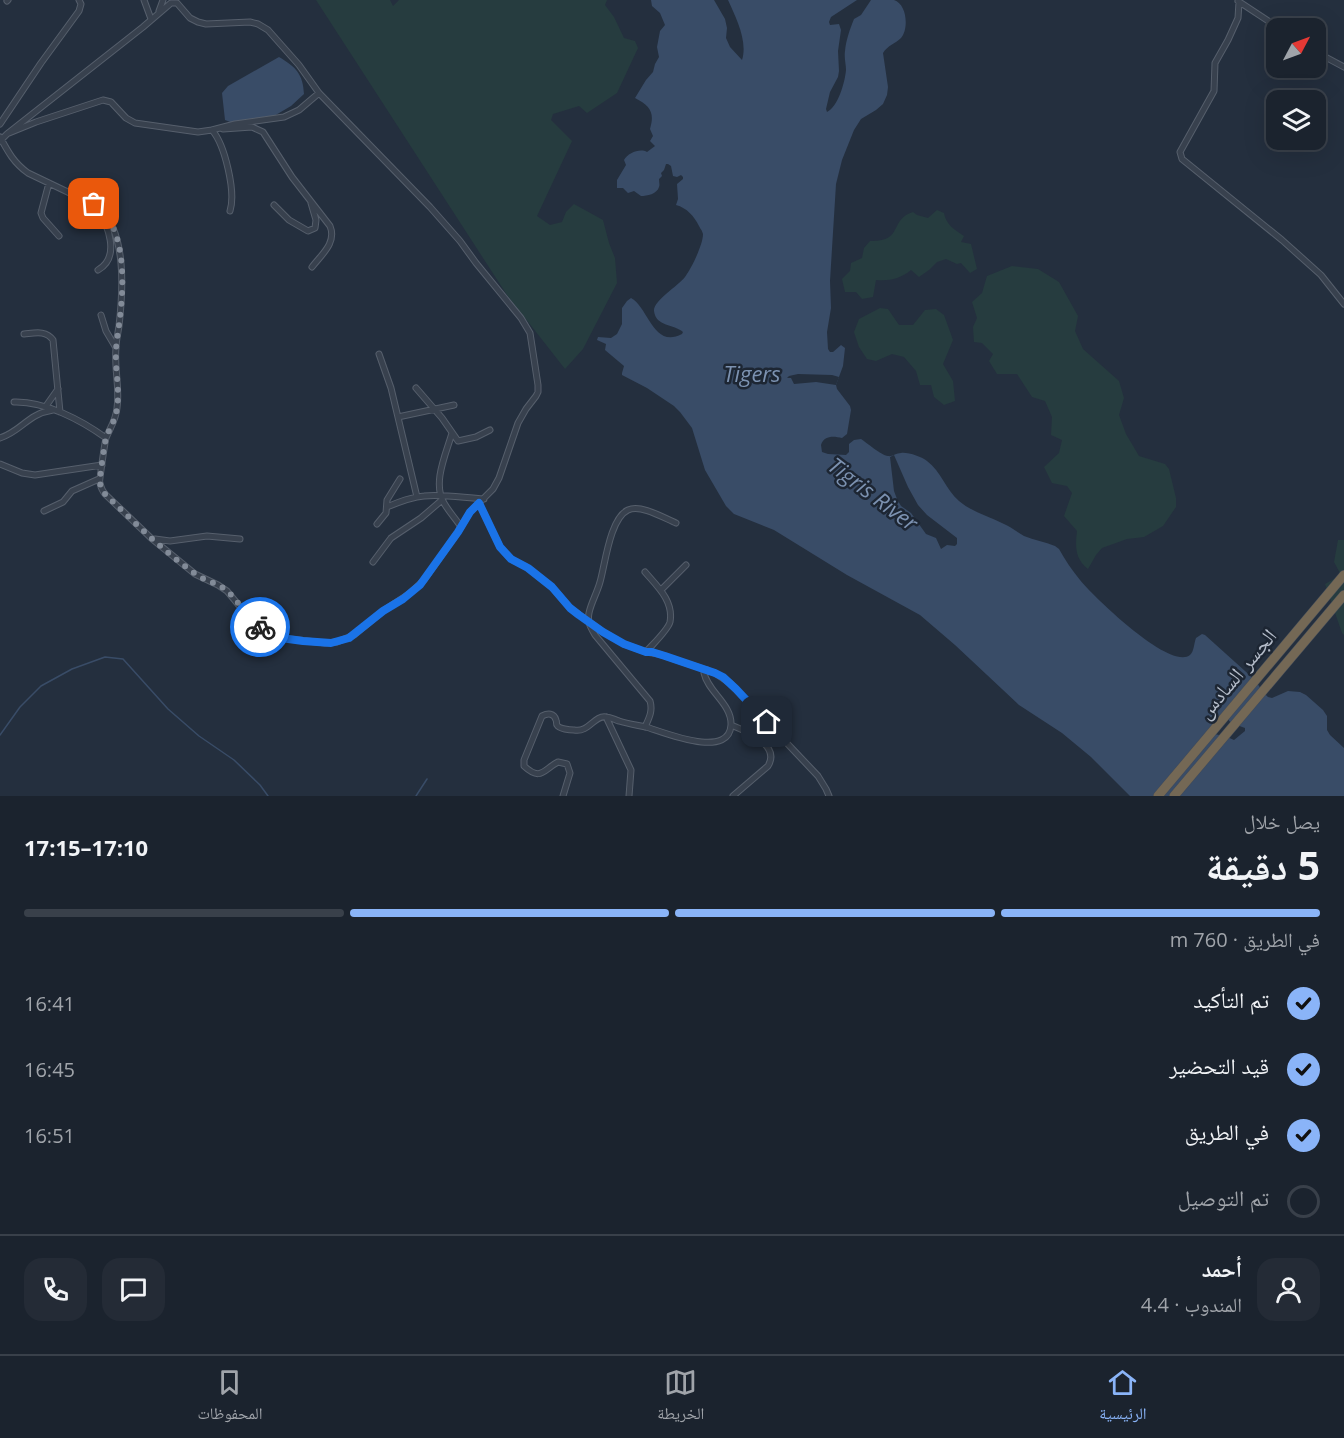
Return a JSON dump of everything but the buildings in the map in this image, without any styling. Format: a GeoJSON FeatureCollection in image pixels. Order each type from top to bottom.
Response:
{"type":"FeatureCollection","features":[{"type":"Feature","properties":{"kind":"highway","name":"الجسر السادس"},"geometry":{"type":"LineString","coordinates":[[1158,796],[1344,575]]}},
{"type":"Feature","properties":{"kind":"highway","name":"الجسر السادس"},"geometry":{"type":"LineString","coordinates":[[1174,796],[1344,595]]}},
{"type":"Feature","properties":{"kind":"street"},"geometry":{"type":"LineString","coordinates":[[0,124],[79,11],[81,4],[79,0]]}},
{"type":"Feature","properties":{"kind":"street"},"geometry":{"type":"LineString","coordinates":[[144,0],[151,19]]}},
{"type":"Feature","properties":{"kind":"street"},"geometry":{"type":"LineString","coordinates":[[159,12],[163,0]]}},
{"type":"Feature","properties":{"kind":"street"},"geometry":{"type":"LineString","coordinates":[[1238,1],[1266,19]]}},
{"type":"Feature","properties":{"kind":"street"},"geometry":{"type":"LineString","coordinates":[[1238,1],[1238,18],[1215,63],[1214,92],[1180,152],[1182,159],[1282,240],[1321,275],[1344,304]]}},
{"type":"Feature","properties":{"kind":"street"},"geometry":{"type":"LineString","coordinates":[[174,2],[202,24],[242,21],[262,26],[268,30],[299,65],[319,93],[460,241],[521,318],[530,333],[538,392],[518,423],[490,494],[470,512],[424,580],[414,590],[343,641],[331,643],[281,638],[268,633],[251,620],[227,591],[198,576],[151,538],[101,488],[99,480],[106,438],[117,408],[116,348],[122,271],[114,227],[104,211],[94,204],[22,169],[7,152],[0,139],[159,12],[174,2]]}},
{"type":"Feature","properties":{"kind":"street"},"geometry":{"type":"LineString","coordinates":[[1326,57],[1344,67]]}},
{"type":"Feature","properties":{"kind":"street"},"geometry":{"type":"LineString","coordinates":[[215,129],[284,117],[299,110],[319,93]]}},
{"type":"Feature","properties":{"kind":"street"},"geometry":{"type":"LineString","coordinates":[[8,134],[103,100],[111,102],[126,118],[135,123],[192,131],[252,127],[263,132],[292,177],[330,226],[332,237],[329,245],[312,267]]}},
{"type":"Feature","properties":{"kind":"street"},"geometry":{"type":"LineString","coordinates":[[215,129],[223,149],[232,191],[230,211]]}},
{"type":"Feature","properties":{"kind":"street"},"geometry":{"type":"LineString","coordinates":[[49,183],[41,213],[59,236]]}},
{"type":"Feature","properties":{"kind":"street"},"geometry":{"type":"LineString","coordinates":[[274,205],[289,220],[308,231],[315,228],[316,224],[311,201]]}},
{"type":"Feature","properties":{"kind":"street"},"geometry":{"type":"LineString","coordinates":[[94,204],[106,224],[111,251],[107,263],[98,270]]}},
{"type":"Feature","properties":{"kind":"street"},"geometry":{"type":"LineString","coordinates":[[101,315],[106,331],[116,348]]}},
{"type":"Feature","properties":{"kind":"street"},"geometry":{"type":"LineString","coordinates":[[24,334],[44,333],[53,340],[58,389],[57,411]]}},
{"type":"Feature","properties":{"kind":"street"},"geometry":{"type":"LineString","coordinates":[[379,354],[391,388],[417,497]]}},
{"type":"Feature","properties":{"kind":"street"},"geometry":{"type":"LineString","coordinates":[[416,388],[460,442],[481,436],[490,430]]}},
{"type":"Feature","properties":{"kind":"street"},"geometry":{"type":"LineString","coordinates":[[46,406],[58,389]]}},
{"type":"Feature","properties":{"kind":"street"},"geometry":{"type":"LineString","coordinates":[[14,402],[46,406],[92,428],[106,438]]}},
{"type":"Feature","properties":{"kind":"street"},"geometry":{"type":"LineString","coordinates":[[28,402],[30,418]]}},
{"type":"Feature","properties":{"kind":"street"},"geometry":{"type":"LineString","coordinates":[[398,417],[454,405]]}},
{"type":"Feature","properties":{"kind":"street"},"geometry":{"type":"LineString","coordinates":[[0,438],[44,411],[57,411]]}},
{"type":"Feature","properties":{"kind":"street"},"geometry":{"type":"LineString","coordinates":[[452,433],[439,481],[441,498],[461,526]]}},
{"type":"Feature","properties":{"kind":"street"},"geometry":{"type":"LineString","coordinates":[[0,464],[35,475],[102,465]]}},
{"type":"Feature","properties":{"kind":"street"},"geometry":{"type":"LineString","coordinates":[[377,524],[386,513],[387,500],[400,479]]}},
{"type":"Feature","properties":{"kind":"street"},"geometry":{"type":"LineString","coordinates":[[44,511],[63,502],[72,491],[99,480]]}},
{"type":"Feature","properties":{"kind":"street"},"geometry":{"type":"LineString","coordinates":[[387,507],[417,497],[481,501]]}},
{"type":"Feature","properties":{"kind":"street"},"geometry":{"type":"LineString","coordinates":[[373,562],[391,538],[421,518],[441,498]]}},
{"type":"Feature","properties":{"kind":"street"},"geometry":{"type":"LineString","coordinates":[[481,501],[500,547],[511,559],[528,568],[552,587],[570,608],[613,639],[723,677],[818,776],[829,796]]}},
{"type":"Feature","properties":{"kind":"street"},"geometry":{"type":"LineString","coordinates":[[645,727],[652,707],[650,701],[595,635],[590,627],[589,612],[600,583],[610,538],[623,513],[629,509],[642,509],[676,523]]}},
{"type":"Feature","properties":{"kind":"street"},"geometry":{"type":"LineString","coordinates":[[151,538],[166,541],[207,536],[240,539]]}},
{"type":"Feature","properties":{"kind":"street"},"geometry":{"type":"LineString","coordinates":[[661,590],[687,565]]}},
{"type":"Feature","properties":{"kind":"street"},"geometry":{"type":"LineString","coordinates":[[645,572],[667,599],[670,621],[646,652]]}},
{"type":"Feature","properties":{"kind":"street"},"geometry":{"type":"LineString","coordinates":[[562,796],[570,773],[567,764],[555,763],[540,774],[524,766],[524,760],[540,718],[544,714],[552,714],[559,727],[577,731],[586,728],[599,718],[606,717],[678,738],[708,743],[717,741],[725,737],[731,725],[729,712],[704,676],[707,670]]}},
{"type":"Feature","properties":{"kind":"street"},"geometry":{"type":"LineString","coordinates":[[606,717],[631,770],[629,796]]}},
{"type":"Feature","properties":{"kind":"street"},"geometry":{"type":"LineString","coordinates":[[731,725],[755,735],[771,756],[768,766],[734,796]]}},
{"type":"Feature","properties":{"kind":"green space"},"geometry":{"type":"Polygon","coordinates":[[[316,0],[390,0],[393,6],[399,0],[607,0],[605,5],[614,17],[624,38],[635,41],[638,48],[617,93],[587,113],[579,106],[553,114],[551,120],[572,141],[537,216],[550,225],[562,222],[566,212],[574,204],[603,220],[615,258],[617,283],[583,349],[565,369],[507,295],[316,0]]]}},
{"type":"Feature","properties":{"kind":"green space"},"geometry":{"type":"Polygon","coordinates":[[[937,210],[944,213],[949,224],[964,236],[961,242],[971,244],[977,269],[970,273],[961,263],[957,264],[946,259],[937,262],[919,277],[911,270],[895,279],[876,280],[873,297],[862,299],[856,292],[845,292],[842,279],[850,271],[851,263],[862,258],[864,248],[870,241],[888,238],[906,215],[913,212],[928,218],[937,210]]]}},
{"type":"Feature","properties":{"kind":"green space"},"geometry":{"type":"Polygon","coordinates":[[[1012,266],[1038,269],[1059,282],[1078,316],[1075,331],[1083,349],[1119,381],[1124,398],[1119,415],[1126,434],[1139,456],[1165,464],[1169,469],[1176,507],[1163,526],[1144,537],[1127,539],[1102,548],[1088,569],[1077,552],[1077,531],[1064,516],[1072,493],[1067,486],[1052,483],[1044,467],[1059,453],[1062,440],[1051,435],[1052,417],[1045,401],[1032,397],[1017,374],[997,374],[989,361],[993,354],[982,343],[974,342],[973,327],[977,318],[972,302],[982,293],[987,276],[1012,266]]]}},
{"type":"Feature","properties":{"kind":"green space"},"geometry":{"type":"Polygon","coordinates":[[[880,308],[888,309],[899,325],[913,325],[925,310],[936,309],[944,315],[953,340],[943,364],[953,381],[955,401],[944,405],[934,397],[931,385],[920,385],[916,371],[904,357],[892,354],[876,361],[867,359],[859,347],[854,332],[859,319],[880,308]]]}},
{"type":"Feature","properties":{"kind":"green space"},"geometry":{"type":"Polygon","coordinates":[[[1338,540],[1344,540],[1344,635],[1325,584],[1341,575],[1334,562],[1338,540]]]}},
{"type":"Feature","properties":{"kind":"water","name":"Tigers"},"geometry":{"type":"Polygon","coordinates":[[[651,0],[714,0],[725,19],[726,38],[730,47],[742,60],[742,37],[728,0],[857,0],[831,17],[829,22],[830,25],[839,24],[841,30],[838,77],[830,92],[827,112],[838,100],[842,87],[846,70],[848,35],[854,19],[861,15],[871,0],[894,0],[902,6],[906,23],[904,34],[883,53],[887,95],[883,104],[861,119],[854,130],[842,160],[836,184],[830,281],[831,308],[827,332],[828,349],[833,352],[841,345],[845,348],[843,366],[836,385],[851,410],[847,434],[842,438],[824,439],[821,445],[822,452],[846,455],[849,452],[849,444],[861,439],[885,455],[904,453],[922,458],[932,465],[954,497],[964,505],[1007,525],[1024,536],[1059,549],[1080,580],[1115,615],[1150,643],[1180,657],[1190,655],[1196,638],[1202,634],[1205,635],[1255,680],[1268,697],[1272,698],[1288,691],[1306,695],[1323,710],[1327,716],[1327,730],[1344,748],[1344,796],[1130,796],[1091,757],[1062,733],[1019,705],[920,615],[847,575],[774,530],[734,514],[726,506],[705,470],[692,428],[680,412],[647,388],[622,375],[624,366],[605,350],[606,344],[597,340],[598,337],[611,338],[617,334],[622,324],[622,308],[631,298],[658,332],[672,337],[682,334],[683,332],[679,329],[658,320],[654,311],[657,303],[685,277],[696,257],[703,234],[687,210],[676,205],[677,184],[683,177],[673,176],[671,166],[668,164],[661,173],[658,189],[652,194],[641,196],[634,191],[628,193],[623,188],[617,188],[617,180],[626,165],[624,160],[626,157],[638,151],[647,152],[655,146],[650,141],[653,136],[650,129],[652,118],[650,110],[635,98],[653,72],[659,57],[657,47],[660,31],[665,25],[660,13],[652,6],[651,0]],[[1223,715],[1213,719],[1211,729],[1214,734],[1234,740],[1245,731],[1245,728],[1231,723],[1223,715]]]}},
{"type":"Feature","properties":{"kind":"water"},"geometry":{"type":"Polygon","coordinates":[[[279,57],[298,72],[304,94],[291,106],[274,116],[233,123],[225,120],[222,93],[228,86],[279,57]]]}},
{"type":"Feature","properties":{"kind":"pier"},"geometry":{"type":"Polygon","coordinates":[[[798,374],[839,377],[836,385],[816,382],[794,384],[791,378],[787,378],[798,374]]]}},
{"type":"Feature","properties":{"kind":"pier"},"geometry":{"type":"Polygon","coordinates":[[[894,455],[918,505],[927,515],[957,538],[955,546],[947,545],[941,549],[936,538],[926,534],[911,513],[901,506],[894,491],[890,457],[894,455]]]}},
{"type":"Feature","properties":{"kind":"waterway"},"geometry":{"type":"LineString","coordinates":[[0,735],[20,707],[41,686],[72,669],[105,657],[123,659],[168,709],[199,736],[234,760],[268,796]]}},
{"type":"Feature","properties":{"kind":"waterway"},"geometry":{"type":"LineString","coordinates":[[416,796],[427,779]]}},
{"type":"Feature","properties":{"kind":"way so far"},"geometry":{"type":"LineString","coordinates":[[94,204],[104,211],[114,227],[122,271],[120,320],[116,348],[118,400],[114,421],[105,443],[99,480],[101,488],[151,538],[198,576],[227,591],[251,620],[260,627]]}},
{"type":"Feature","properties":{"kind":"route"},"geometry":{"type":"LineString","coordinates":[[260,627],[281,638],[303,641],[331,643],[349,638],[420,585],[467,516],[479,503],[500,547],[511,559],[528,568],[552,587],[579,615],[624,644],[723,677],[767,722]]}},
{"type":"Feature","properties":{"kind":"water label","name":"Tigris River"},"geometry":{"type":"Point","coordinates":[873,494]}}]}
